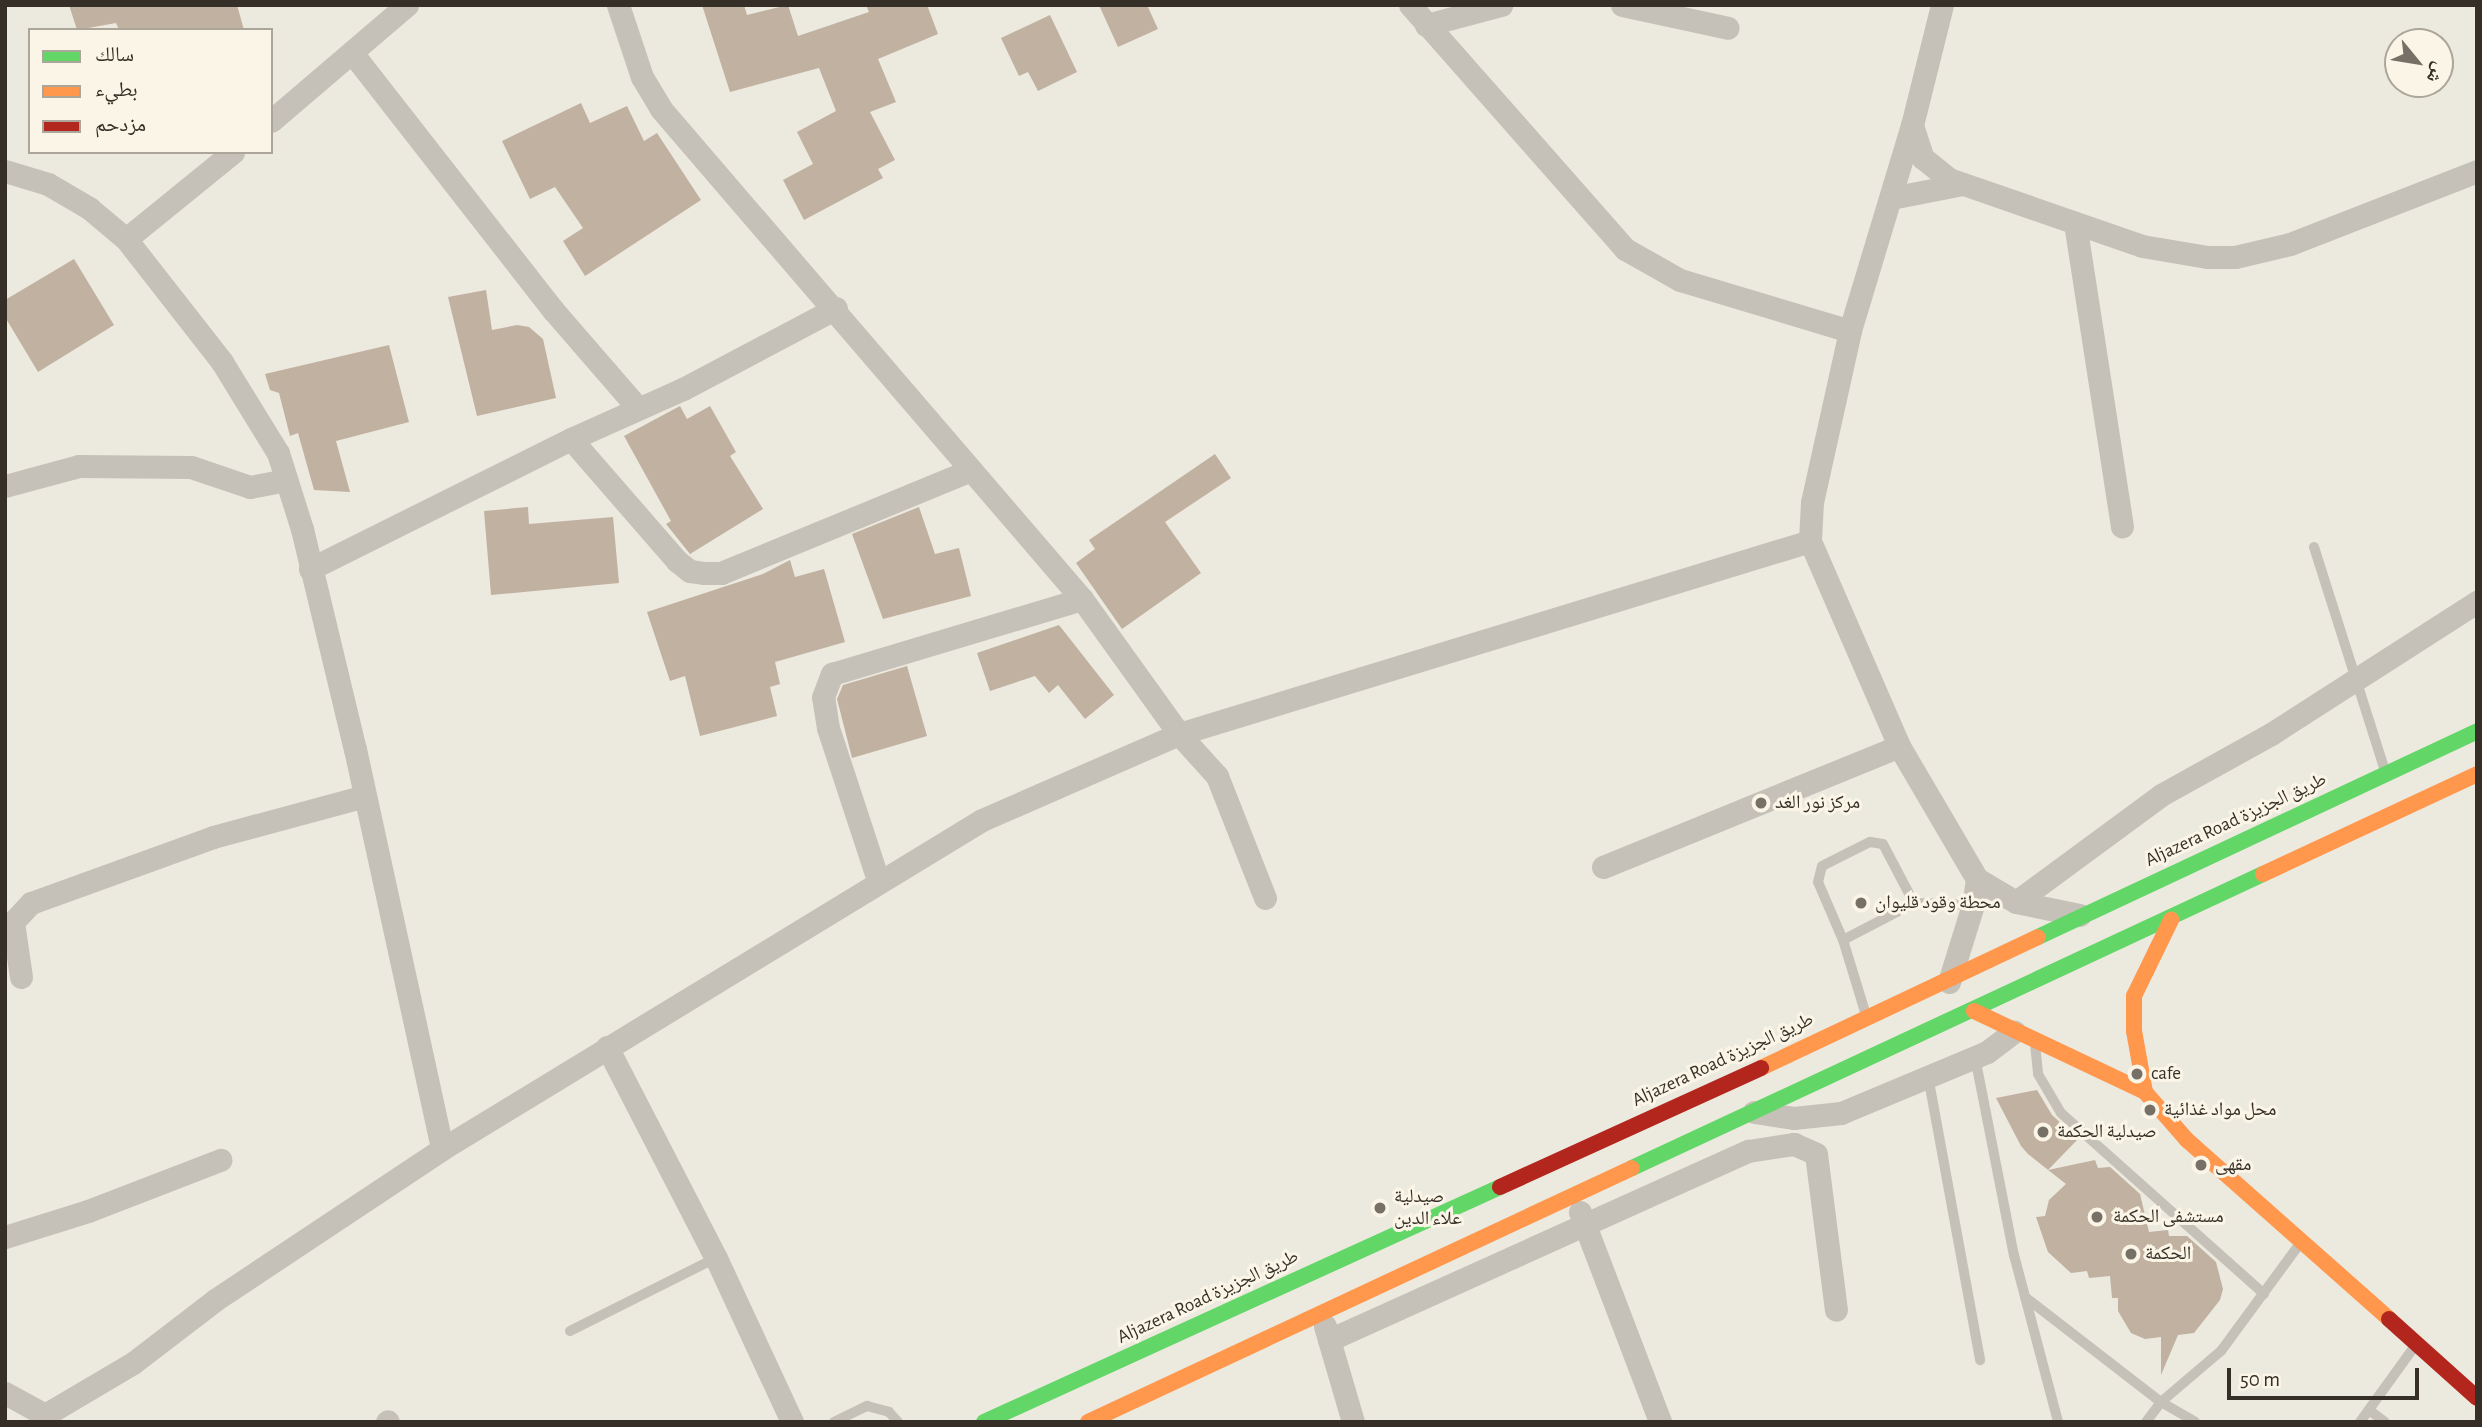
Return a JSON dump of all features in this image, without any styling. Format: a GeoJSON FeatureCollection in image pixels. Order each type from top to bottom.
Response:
{"type":"FeatureCollection","features":[{"type":"Feature","properties":{"kind":"main road","name":"Aljazera Road طريق الجزيزة"},"geometry":{"type":"LineString","coordinates":[[984,1422],[1867,1016],[1948,982],[2080,915],[2477,731]]}},
{"type":"Feature","properties":{"kind":"main road"},"geometry":{"type":"LineString","coordinates":[[1088,1422],[2171,920],[2477,774]]}},
{"type":"Feature","properties":{"kind":"main road"},"geometry":{"type":"LineString","coordinates":[[2146,1092],[2134,1031],[2134,996],[2156,943],[2171,920]]}},
{"type":"Feature","properties":{"kind":"main road"},"geometry":{"type":"LineString","coordinates":[[1974,1011],[2035,1043],[2146,1092],[2187,1140],[2477,1398]]}},
{"type":"Feature","properties":{"kind":"street"},"geometry":{"type":"LineString","coordinates":[[273,119],[353,54],[407,5]]}},
{"type":"Feature","properties":{"kind":"street"},"geometry":{"type":"LineString","coordinates":[[618,5],[642,77],[661,109],[836,309],[1082,599],[1179,734],[1217,776],[1265,898]]}},
{"type":"Feature","properties":{"kind":"street"},"geometry":{"type":"LineString","coordinates":[[1409,5],[1625,248],[1680,280],[1850,331]]}},
{"type":"Feature","properties":{"kind":"street"},"geometry":{"type":"LineString","coordinates":[[1426,25],[1501,5]]}},
{"type":"Feature","properties":{"kind":"street"},"geometry":{"type":"LineString","coordinates":[[1622,5],[1728,28]]}},
{"type":"Feature","properties":{"kind":"street"},"geometry":{"type":"LineString","coordinates":[[1942,5],[1912,125],[1850,331],[1812,502],[1810,541],[1899,746],[1977,879],[2016,902],[2080,915]]}},
{"type":"Feature","properties":{"kind":"street"},"geometry":{"type":"LineString","coordinates":[[353,54],[553,310],[638,408]]}},
{"type":"Feature","properties":{"kind":"street"},"geometry":{"type":"LineString","coordinates":[[1912,125],[1923,158],[1963,184],[2142,246],[2235,257],[2290,244],[2477,171]]}},
{"type":"Feature","properties":{"kind":"street"},"geometry":{"type":"LineString","coordinates":[[126,239],[231,154]]}},
{"type":"Feature","properties":{"kind":"street"},"geometry":{"type":"LineString","coordinates":[[5,171],[48,184],[89,208],[126,239],[222,362],[269,434],[310,569],[365,796],[442,1149]]}},
{"type":"Feature","properties":{"kind":"street"},"geometry":{"type":"LineString","coordinates":[[1891,198],[1963,184]]}},
{"type":"Feature","properties":{"kind":"street"},"geometry":{"type":"LineString","coordinates":[[2075,223],[2122,526]]}},
{"type":"Feature","properties":{"kind":"street"},"geometry":{"type":"LineString","coordinates":[[310,569],[571,439],[683,389],[836,309]]}},
{"type":"Feature","properties":{"kind":"street"},"geometry":{"type":"LineString","coordinates":[[571,439],[677,561],[690,571],[705,573],[721,573],[971,470]]}},
{"type":"Feature","properties":{"kind":"street"},"geometry":{"type":"LineString","coordinates":[[5,486],[79,466],[191,467],[250,487],[285,480]]}},
{"type":"Feature","properties":{"kind":"street"},"geometry":{"type":"LineString","coordinates":[[5,1393],[47,1418],[133,1363],[215,1300],[442,1149],[878,880],[982,820],[1179,734],[1810,541]]}},
{"type":"Feature","properties":{"kind":"street"},"geometry":{"type":"LineString","coordinates":[[878,880],[828,728],[822,697],[832,674],[1082,599]]}},
{"type":"Feature","properties":{"kind":"street"},"geometry":{"type":"LineString","coordinates":[[2016,902],[2161,795],[2271,734],[2477,602]]}},
{"type":"Feature","properties":{"kind":"street"},"geometry":{"type":"LineString","coordinates":[[1603,867],[1899,746]]}},
{"type":"Feature","properties":{"kind":"street"},"geometry":{"type":"LineString","coordinates":[[21,977],[13,922],[31,903],[213,837],[365,796]]}},
{"type":"Feature","properties":{"kind":"street"},"geometry":{"type":"LineString","coordinates":[[1948,982],[1973,905],[1977,879]]}},
{"type":"Feature","properties":{"kind":"street"},"geometry":{"type":"LineString","coordinates":[[1754,1112],[1794,1118],[1841,1113],[1975,1057],[2014,1032]]}},
{"type":"Feature","properties":{"kind":"street"},"geometry":{"type":"LineString","coordinates":[[607,1047],[716,1258],[792,1422]]}},
{"type":"Feature","properties":{"kind":"street"},"geometry":{"type":"LineString","coordinates":[[1713,1131],[1725,1162]]}},
{"type":"Feature","properties":{"kind":"street"},"geometry":{"type":"LineString","coordinates":[[1329,1340],[1748,1151],[1794,1144],[1816,1154],[1836,1311]]}},
{"type":"Feature","properties":{"kind":"street"},"geometry":{"type":"LineString","coordinates":[[5,1237],[89,1211],[220,1160]]}},
{"type":"Feature","properties":{"kind":"street"},"geometry":{"type":"LineString","coordinates":[[1573,1196],[1660,1422]]}},
{"type":"Feature","properties":{"kind":"street"},"geometry":{"type":"LineString","coordinates":[[1321,1313],[1353,1422]]}},
{"type":"Feature","properties":{"kind":"lane"},"geometry":{"type":"LineString","coordinates":[[2314,547],[2353,680],[2386,774]]}},
{"type":"Feature","properties":{"kind":"lane"},"geometry":{"type":"LineString","coordinates":[[1867,1016],[1843,940],[1818,882],[1822,866],[1870,842],[1883,844],[1914,903]]}},
{"type":"Feature","properties":{"kind":"lane"},"geometry":{"type":"LineString","coordinates":[[1843,940],[1914,903],[1973,905]]}},
{"type":"Feature","properties":{"kind":"lane"},"geometry":{"type":"LineString","coordinates":[[2035,1043],[2038,1074],[2061,1112],[2264,1294]]}},
{"type":"Feature","properties":{"kind":"lane"},"geometry":{"type":"LineString","coordinates":[[1975,1057],[2025,1297],[2058,1422]]}},
{"type":"Feature","properties":{"kind":"lane"},"geometry":{"type":"LineString","coordinates":[[1928,1076],[1980,1360]]}},
{"type":"Feature","properties":{"kind":"lane"},"geometry":{"type":"LineString","coordinates":[[2146,1422],[2161,1402],[2211,1361],[2301,1243]]}},
{"type":"Feature","properties":{"kind":"lane"},"geometry":{"type":"LineString","coordinates":[[570,1331],[716,1258]]}},
{"type":"Feature","properties":{"kind":"lane"},"geometry":{"type":"LineString","coordinates":[[2025,1297],[2161,1402],[2195,1422]]}},
{"type":"Feature","properties":{"kind":"lane"},"geometry":{"type":"LineString","coordinates":[[2361,1422],[2416,1345]]}},
{"type":"Feature","properties":{"kind":"lane"},"geometry":{"type":"LineString","coordinates":[[834,1422],[867,1406],[889,1412],[898,1422]]}},
{"type":"Feature","properties":{"kind":"lane"},"geometry":{"type":"LineString","coordinates":[[2369,1410],[2385,1422]]}},
{"type":"Feature","properties":{"kind":"building"},"geometry":{"type":"Polygon","coordinates":[[[69,5],[237,5],[243,28],[118,28],[116,23],[76,28],[69,5]]]}},
{"type":"Feature","properties":{"kind":"building"},"geometry":{"type":"Polygon","coordinates":[[[702,5],[744,5],[747,15],[788,5],[798,36],[869,12],[866,5],[927,5],[938,34],[878,59],[896,102],[870,112],[895,160],[878,169],[883,178],[804,220],[783,180],[813,164],[797,132],[836,111],[819,68],[730,92],[702,5]]]}},
{"type":"Feature","properties":{"kind":"building"},"geometry":{"type":"Polygon","coordinates":[[[1099,5],[1147,5],[1158,29],[1118,47],[1099,5]]]}},
{"type":"Feature","properties":{"kind":"building"},"geometry":{"type":"Polygon","coordinates":[[[1050,15],[1077,72],[1038,91],[1028,72],[1019,76],[1001,38],[1050,15]]]}},
{"type":"Feature","properties":{"kind":"building"},"geometry":{"type":"Polygon","coordinates":[[[581,103],[590,123],[627,106],[644,141],[657,133],[701,200],[585,276],[563,241],[583,228],[555,187],[530,199],[502,141],[581,103]]]}},
{"type":"Feature","properties":{"kind":"building"},"geometry":{"type":"Polygon","coordinates":[[[74,259],[114,325],[38,372],[5,317],[5,300],[74,259]]]}},
{"type":"Feature","properties":{"kind":"building"},"geometry":{"type":"Polygon","coordinates":[[[486,290],[492,330],[517,325],[529,327],[543,339],[556,398],[477,416],[448,297],[486,290]]]}},
{"type":"Feature","properties":{"kind":"building"},"geometry":{"type":"Polygon","coordinates":[[[389,345],[409,422],[336,441],[350,492],[314,490],[298,433],[290,436],[279,393],[270,390],[265,374],[389,345]]]}},
{"type":"Feature","properties":{"kind":"building"},"geometry":{"type":"Polygon","coordinates":[[[680,406],[687,419],[710,406],[736,452],[730,456],[763,509],[690,554],[666,524],[671,521],[624,436],[680,406]]]}},
{"type":"Feature","properties":{"kind":"building"},"geometry":{"type":"Polygon","coordinates":[[[1215,454],[1231,478],[1165,522],[1201,573],[1122,629],[1076,563],[1095,549],[1089,540],[1215,454]]]}},
{"type":"Feature","properties":{"kind":"building"},"geometry":{"type":"Polygon","coordinates":[[[528,507],[529,524],[613,517],[619,583],[491,595],[484,511],[528,507]]]}},
{"type":"Feature","properties":{"kind":"building"},"geometry":{"type":"Polygon","coordinates":[[[919,507],[935,554],[959,548],[971,596],[883,619],[852,534],[919,507]]]}},
{"type":"Feature","properties":{"kind":"building"},"geometry":{"type":"Polygon","coordinates":[[[790,560],[795,577],[824,569],[845,642],[775,662],[780,684],[770,687],[777,716],[700,736],[685,676],[670,681],[647,612],[763,574],[790,560]]]}},
{"type":"Feature","properties":{"kind":"building"},"geometry":{"type":"Polygon","coordinates":[[[1059,625],[1114,695],[1085,719],[1058,685],[1049,693],[1035,676],[990,691],[977,653],[1059,625]]]}},
{"type":"Feature","properties":{"kind":"building"},"geometry":{"type":"Polygon","coordinates":[[[907,666],[927,736],[852,758],[837,699],[843,685],[907,666]]]}},
{"type":"Feature","properties":{"kind":"building","name":"صيدلية الحكمة"},"geometry":{"type":"Polygon","coordinates":[[[2037,1090],[2052,1115],[2078,1139],[2048,1170],[2021,1146],[1996,1098],[2037,1090]]]}},
{"type":"Feature","properties":{"kind":"building","name":"الحكمة"},"geometry":{"type":"Polygon","coordinates":[[[2095,1160],[2098,1168],[2110,1167],[2140,1194],[2149,1232],[2168,1230],[2169,1236],[2187,1236],[2216,1262],[2223,1289],[2220,1300],[2194,1333],[2178,1335],[2161,1375],[2161,1337],[2145,1339],[2131,1333],[2118,1311],[2118,1298],[2112,1298],[2110,1276],[2089,1278],[2087,1271],[2071,1273],[2048,1252],[2036,1217],[2045,1216],[2049,1200],[2066,1184],[2048,1170],[2095,1160]]]}},
{"type":"Feature","properties":{"kind":"traffic: fast"},"geometry":{"type":"LineString","coordinates":[[2038,937],[2477,731]]}},
{"type":"Feature","properties":{"kind":"traffic: fast"},"geometry":{"type":"LineString","coordinates":[[1632,1168],[2263,874]]}},
{"type":"Feature","properties":{"kind":"traffic: fast"},"geometry":{"type":"LineString","coordinates":[[984,1422],[1500,1187]]}},
{"type":"Feature","properties":{"kind":"traffic: slow"},"geometry":{"type":"LineString","coordinates":[[2263,874],[2477,774]]}},
{"type":"Feature","properties":{"kind":"traffic: slow"},"geometry":{"type":"LineString","coordinates":[[2145,1092],[2134,1031],[2134,996],[2171,920]]}},
{"type":"Feature","properties":{"kind":"traffic: slow"},"geometry":{"type":"LineString","coordinates":[[1761,1068],[2038,937]]}},
{"type":"Feature","properties":{"kind":"traffic: slow"},"geometry":{"type":"LineString","coordinates":[[1974,1011],[2145,1092],[2187,1140],[2389,1319]]}},
{"type":"Feature","properties":{"kind":"traffic: slow"},"geometry":{"type":"LineString","coordinates":[[1088,1422],[1632,1168]]}},
{"type":"Feature","properties":{"kind":"traffic: jam"},"geometry":{"type":"LineString","coordinates":[[1500,1187],[1761,1068]]}},
{"type":"Feature","properties":{"kind":"traffic: jam"},"geometry":{"type":"LineString","coordinates":[[2389,1319],[2477,1398]]}},
{"type":"Feature","properties":{"kind":"place","name":"مركز نور الغد"},"geometry":{"type":"Point","coordinates":[1761,803]}},
{"type":"Feature","properties":{"kind":"place","name":"محطة وقود قليوان"},"geometry":{"type":"Point","coordinates":[1861,903]}},
{"type":"Feature","properties":{"kind":"place","name":"cafe"},"geometry":{"type":"Point","coordinates":[2137,1074]}},
{"type":"Feature","properties":{"kind":"place","name":"محل مواد غذائية"},"geometry":{"type":"Point","coordinates":[2150,1110]}},
{"type":"Feature","properties":{"kind":"place","name":"صيدلية الحكمة"},"geometry":{"type":"Point","coordinates":[2043,1132]}},
{"type":"Feature","properties":{"kind":"place","name":"مقهى"},"geometry":{"type":"Point","coordinates":[2201,1165]}},
{"type":"Feature","properties":{"kind":"place","name":"صيدلية علاء الدين"},"geometry":{"type":"Point","coordinates":[1380,1208]}},
{"type":"Feature","properties":{"kind":"place","name":"مستشفى الحكمة"},"geometry":{"type":"Point","coordinates":[2097,1217]}},
{"type":"Feature","properties":{"kind":"place","name":"الحكمة"},"geometry":{"type":"Point","coordinates":[2131,1254]}}]}
